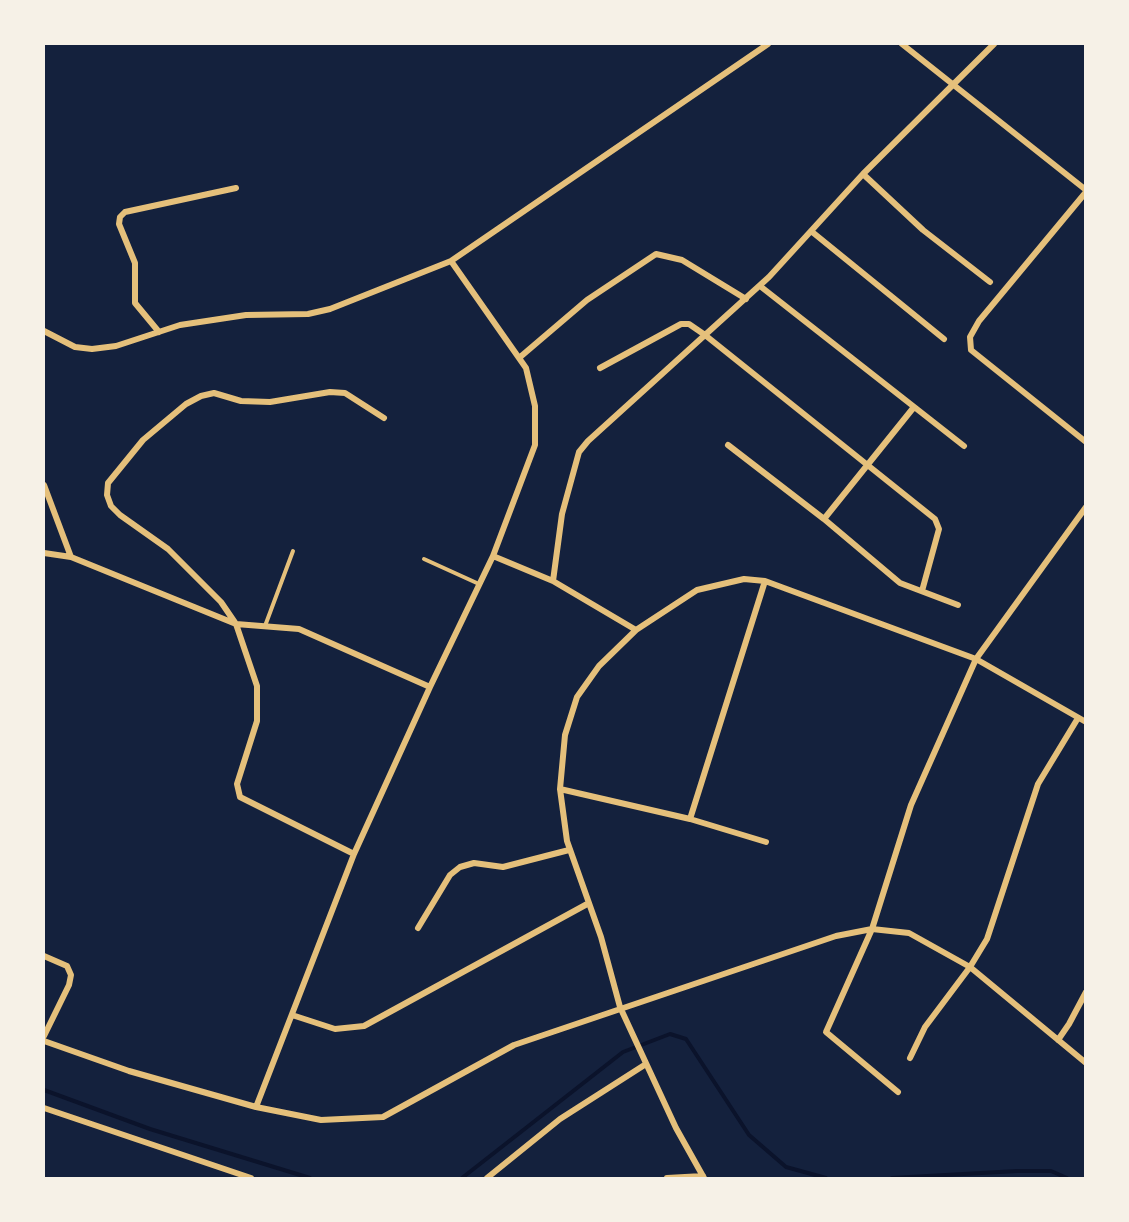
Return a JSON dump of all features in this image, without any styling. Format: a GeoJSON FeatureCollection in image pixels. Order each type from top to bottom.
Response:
{"type":"FeatureCollection","features":[{"type":"Feature","properties":{"kind":"street"},"geometry":{"type":"LineString","coordinates":[[44,331],[75,347],[92,349],[116,346],[180,325],[246,315],[286,315],[330,309],[452,261],[768,44]]}},
{"type":"Feature","properties":{"kind":"street"},"geometry":{"type":"LineString","coordinates":[[902,44],[955,84],[1086,191],[979,321],[970,337],[971,350],[1086,442]]}},
{"type":"Feature","properties":{"kind":"street"},"geometry":{"type":"LineString","coordinates":[[553,581],[562,514],[579,452],[588,441],[760,286],[863,174],[994,44]]}},
{"type":"Feature","properties":{"kind":"street"},"geometry":{"type":"LineString","coordinates":[[863,174],[923,230],[990,282]]}},
{"type":"Feature","properties":{"kind":"street"},"geometry":{"type":"LineString","coordinates":[[159,332],[135,303],[135,263],[119,225],[120,218],[125,212],[236,188]]}},
{"type":"Feature","properties":{"kind":"street"},"geometry":{"type":"LineString","coordinates":[[811,231],[944,339]]}},
{"type":"Feature","properties":{"kind":"street"},"geometry":{"type":"LineString","coordinates":[[519,358],[587,300],[656,254],[682,260],[746,299]]}},
{"type":"Feature","properties":{"kind":"street"},"geometry":{"type":"LineString","coordinates":[[256,1107],[354,854],[429,687],[493,556],[535,446],[535,406],[526,368],[452,261]]}},
{"type":"Feature","properties":{"kind":"street"},"geometry":{"type":"LineString","coordinates":[[760,286],[964,446]]}},
{"type":"Feature","properties":{"kind":"street"},"geometry":{"type":"LineString","coordinates":[[600,368],[681,324],[689,324],[705,335],[935,519],[939,529],[922,591]]}},
{"type":"Feature","properties":{"kind":"street"},"geometry":{"type":"LineString","coordinates":[[354,854],[240,797],[237,784],[257,721],[257,686],[236,624],[221,602],[168,549],[111,506],[107,495],[108,483],[142,440],[186,404],[207,394],[214,393],[241,401],[270,402],[330,392],[345,393],[384,418]]}},
{"type":"Feature","properties":{"kind":"street"},"geometry":{"type":"LineString","coordinates":[[824,519],[914,407]]}},
{"type":"Feature","properties":{"kind":"street"},"geometry":{"type":"LineString","coordinates":[[728,445],[824,519],[900,583],[958,605]]}},
{"type":"Feature","properties":{"kind":"street"},"geometry":{"type":"LineString","coordinates":[[44,485],[71,557]]}},
{"type":"Feature","properties":{"kind":"street"},"geometry":{"type":"LineString","coordinates":[[898,1092],[826,1032],[872,929],[911,806],[976,659],[1086,507]]}},
{"type":"Feature","properties":{"kind":"street"},"geometry":{"type":"LineString","coordinates":[[44,554],[71,557],[236,624],[299,629],[429,687]]}},
{"type":"Feature","properties":{"kind":"street"},"geometry":{"type":"LineString","coordinates":[[493,556],[553,581],[636,630]]}},
{"type":"Feature","properties":{"kind":"street"},"geometry":{"type":"LineString","coordinates":[[667,1179],[703,1177],[676,1128],[620,1007],[590,903],[569,850],[560,789],[565,735],[578,697],[599,666],[636,630],[697,590],[744,579],[765,581],[976,659],[1086,722]]}},
{"type":"Feature","properties":{"kind":"street"},"geometry":{"type":"LineString","coordinates":[[690,819],[765,581]]}},
{"type":"Feature","properties":{"kind":"street"},"geometry":{"type":"LineString","coordinates":[[910,1058],[925,1028],[970,967],[987,939],[1038,784],[1078,718]]}},
{"type":"Feature","properties":{"kind":"street"},"geometry":{"type":"LineString","coordinates":[[560,789],[690,819],[766,842]]}},
{"type":"Feature","properties":{"kind":"street"},"geometry":{"type":"LineString","coordinates":[[418,928],[450,875],[460,867],[474,863],[503,867],[569,850]]}},
{"type":"Feature","properties":{"kind":"street"},"geometry":{"type":"LineString","coordinates":[[291,1015],[335,1029],[364,1026],[590,903]]}},
{"type":"Feature","properties":{"kind":"street"},"geometry":{"type":"LineString","coordinates":[[44,1041],[129,1071],[256,1107],[321,1120],[383,1117],[514,1045],[620,1007],[836,936],[872,929],[909,933],[970,967],[1086,1063]]}},
{"type":"Feature","properties":{"kind":"street"},"geometry":{"type":"LineString","coordinates":[[44,956],[67,966],[70,975],[69,985],[44,1036]]}},
{"type":"Feature","properties":{"kind":"street"},"geometry":{"type":"LineString","coordinates":[[1058,1040],[1086,992]]}},
{"type":"Feature","properties":{"kind":"street"},"geometry":{"type":"LineString","coordinates":[[487,1179],[560,1119],[646,1064]]}},
{"type":"Feature","properties":{"kind":"street"},"geometry":{"type":"LineString","coordinates":[[44,1108],[251,1179]]}},
{"type":"Feature","properties":{"kind":"lane"},"geometry":{"type":"LineString","coordinates":[[264,627],[293,551]]}},
{"type":"Feature","properties":{"kind":"lane"},"geometry":{"type":"LineString","coordinates":[[424,559],[480,584]]}},
{"type":"Feature","properties":{"kind":"waterway"},"geometry":{"type":"LineString","coordinates":[[462,1178],[623,1052],[670,1034],[686,1039],[749,1135],[786,1167],[826,1178]]}},
{"type":"Feature","properties":{"kind":"waterway"},"geometry":{"type":"LineString","coordinates":[[44,1090],[150,1129],[310,1178]]}},
{"type":"Feature","properties":{"kind":"waterway"},"geometry":{"type":"LineString","coordinates":[[892,1178],[1017,1171],[1051,1171],[1067,1178]]}}]}
